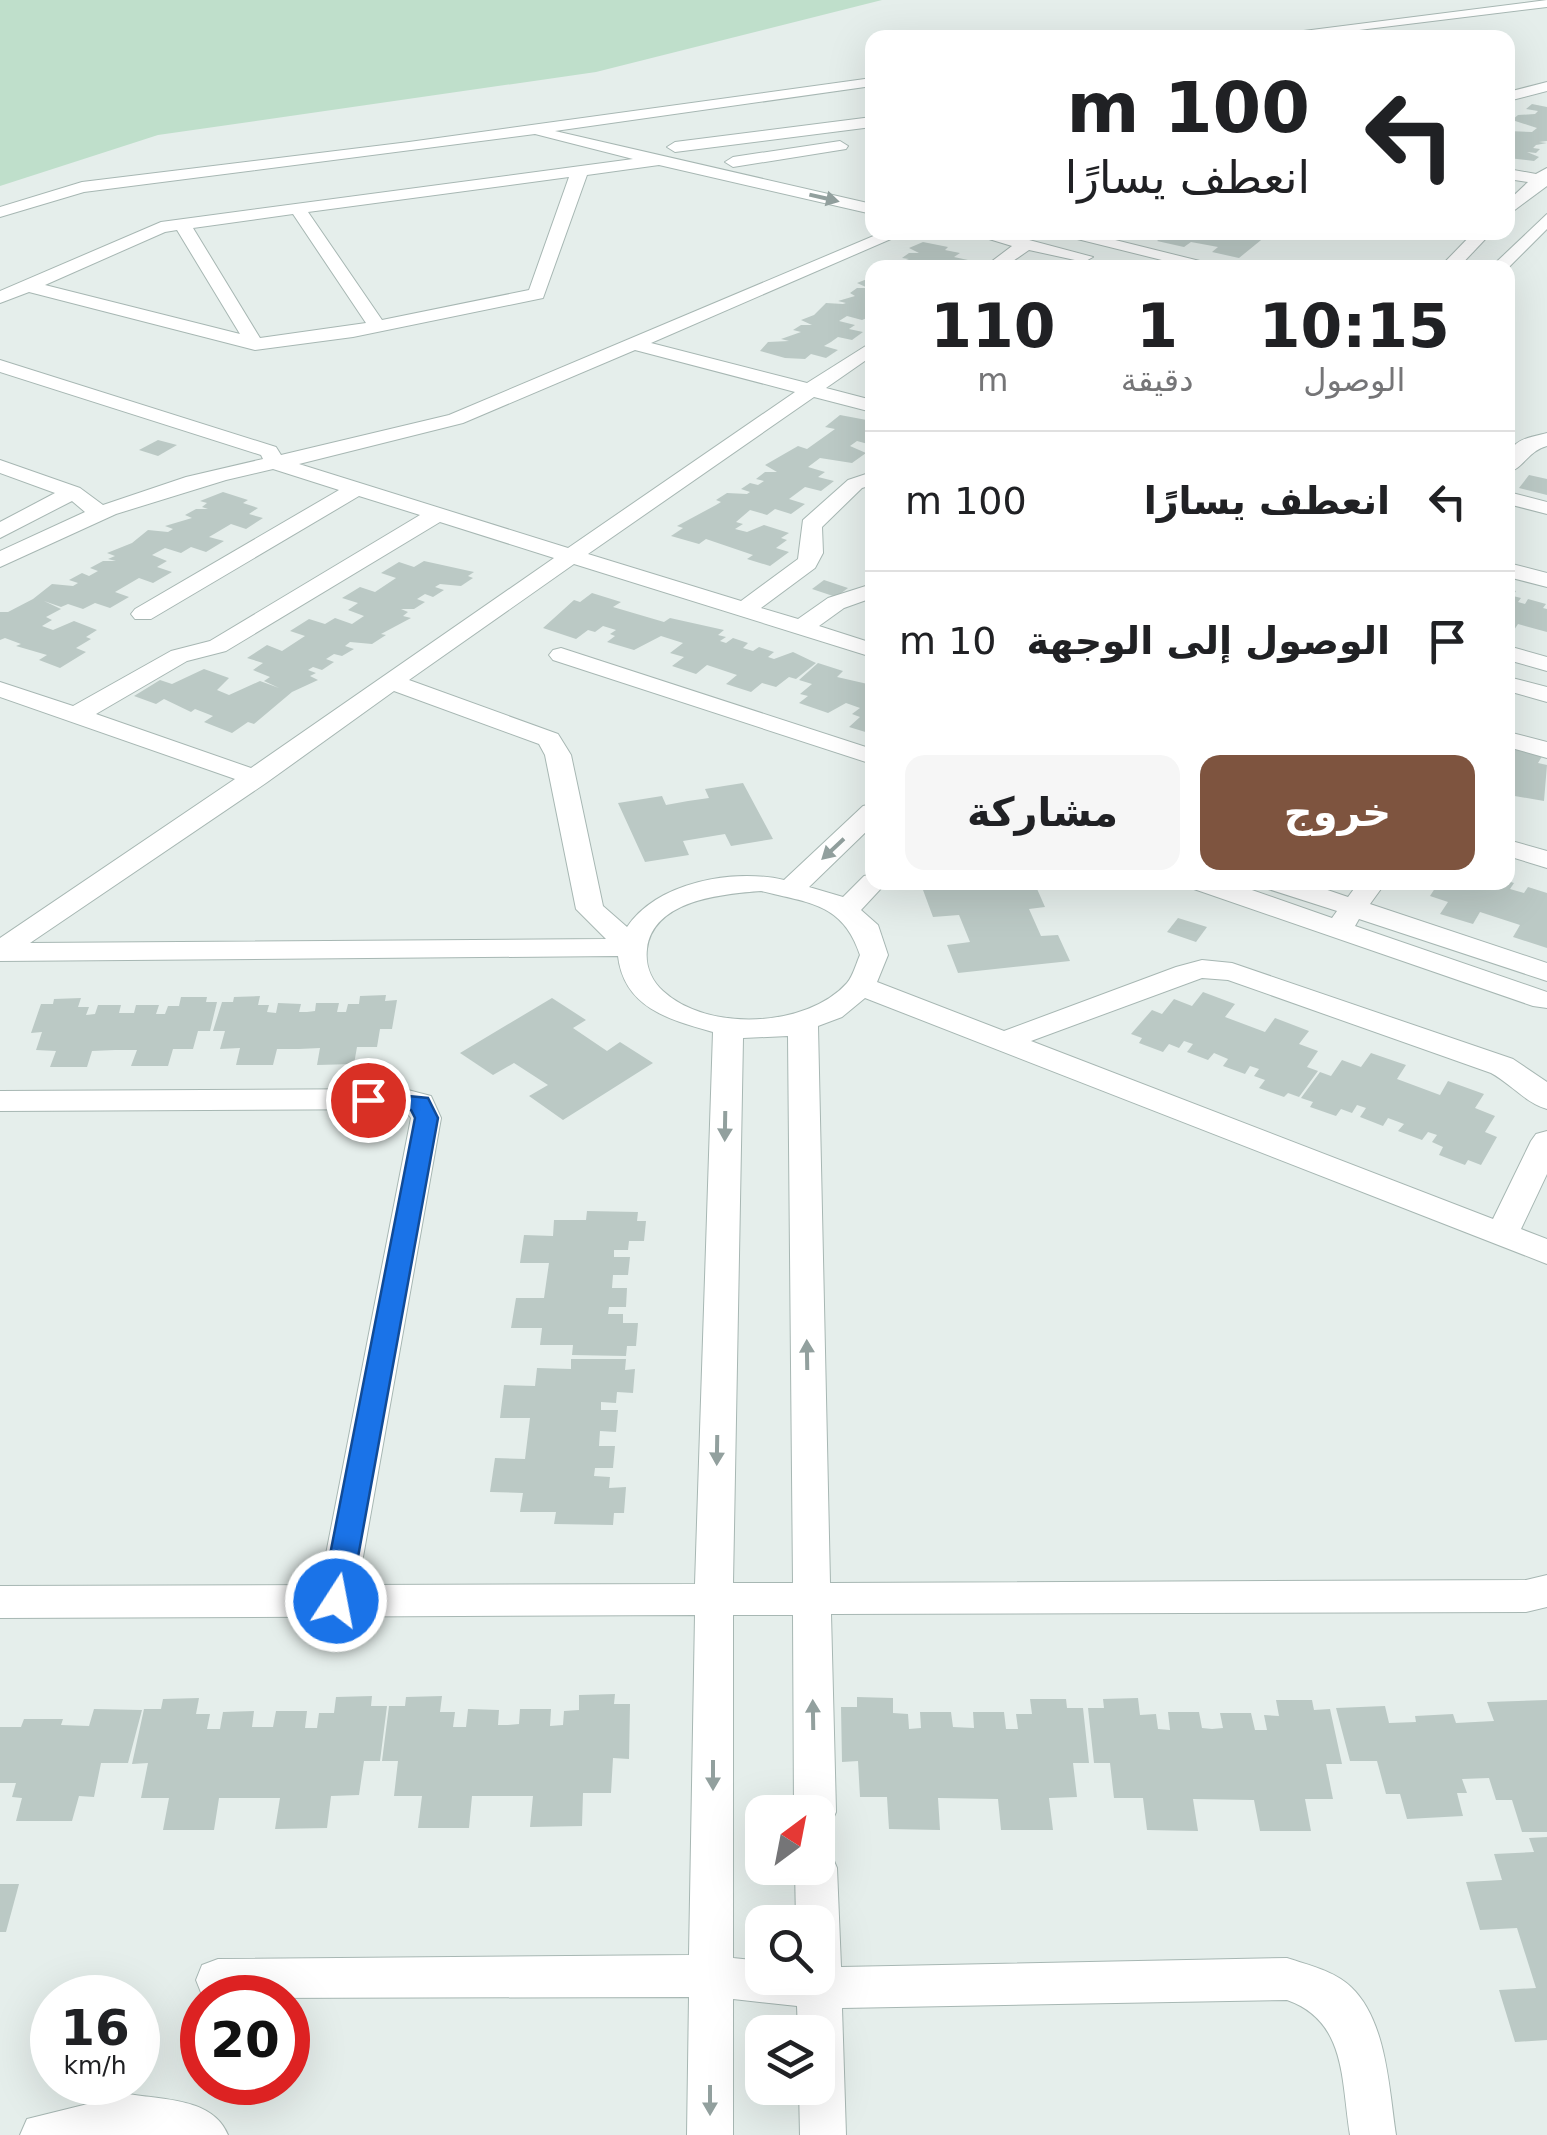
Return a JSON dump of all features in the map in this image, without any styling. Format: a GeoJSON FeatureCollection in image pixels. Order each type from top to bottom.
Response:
{"type":"FeatureCollection","features":[{"type":"Feature","properties":{"kind":"street"},"geometry":{"type":"LineString","coordinates":[[1324,30],[1547,3]]}},
{"type":"Feature","properties":{"kind":"street"},"geometry":{"type":"LineString","coordinates":[[1410,20],[1435,30]]}},
{"type":"Feature","properties":{"kind":"street"},"geometry":{"type":"LineString","coordinates":[[0,212],[82,188],[865,83]]}},
{"type":"Feature","properties":{"kind":"street"},"geometry":{"type":"LineString","coordinates":[[1515,95],[1547,86]]}},
{"type":"Feature","properties":{"kind":"street"},"geometry":{"type":"LineString","coordinates":[[570,122],[865,190]]}},
{"type":"Feature","properties":{"kind":"street"},"geometry":{"type":"LineString","coordinates":[[676,148],[865,123]]}},
{"type":"Feature","properties":{"kind":"street"},"geometry":{"type":"LineString","coordinates":[[524,130],[865,208]]}},
{"type":"Feature","properties":{"kind":"street"},"geometry":{"type":"LineString","coordinates":[[733,162],[854,144]]}},
{"type":"Feature","properties":{"kind":"street"},"geometry":{"type":"LineString","coordinates":[[0,298],[161,227],[659,160]]}},
{"type":"Feature","properties":{"kind":"street"},"geometry":{"type":"LineString","coordinates":[[28,286],[255,344],[377,326],[537,294],[580,170]]}},
{"type":"Feature","properties":{"kind":"street"},"geometry":{"type":"LineString","coordinates":[[1515,175],[1545,178]]}},
{"type":"Feature","properties":{"kind":"street"},"geometry":{"type":"LineString","coordinates":[[1515,204],[1545,178]]}},
{"type":"Feature","properties":{"kind":"street"},"geometry":{"type":"LineString","coordinates":[[298,210],[377,326]]}},
{"type":"Feature","properties":{"kind":"street"},"geometry":{"type":"LineString","coordinates":[[1509,260],[1538,239],[1547,219]]}},
{"type":"Feature","properties":{"kind":"street"},"geometry":{"type":"LineString","coordinates":[[182,224],[255,344]]}},
{"type":"Feature","properties":{"kind":"street"},"geometry":{"type":"LineString","coordinates":[[0,560],[100,513],[191,483],[408,434],[456,419],[881,240]]}},
{"type":"Feature","properties":{"kind":"street"},"geometry":{"type":"LineString","coordinates":[[1009,240],[1096,260]]}},
{"type":"Feature","properties":{"kind":"street"},"geometry":{"type":"LineString","coordinates":[[1093,240],[1184,260]]}},
{"type":"Feature","properties":{"kind":"street"},"geometry":{"type":"LineString","coordinates":[[1455,260],[1476,240]]}},
{"type":"Feature","properties":{"kind":"street"},"geometry":{"type":"LineString","coordinates":[[1003,260],[1026,244]]}},
{"type":"Feature","properties":{"kind":"street"},"geometry":{"type":"LineString","coordinates":[[636,346],[865,404]]}},
{"type":"Feature","properties":{"kind":"street"},"geometry":{"type":"LineString","coordinates":[[0,951],[258,778],[390,681],[865,353]]}},
{"type":"Feature","properties":{"kind":"street"},"geometry":{"type":"LineString","coordinates":[[0,366],[269,451],[276,462],[865,648]]}},
{"type":"Feature","properties":{"kind":"street"},"geometry":{"type":"LineString","coordinates":[[1516,444],[1547,439]]}},
{"type":"Feature","properties":{"kind":"street"},"geometry":{"type":"LineString","coordinates":[[0,466],[73,492],[100,513]]}},
{"type":"Feature","properties":{"kind":"street"},"geometry":{"type":"LineString","coordinates":[[745,610],[807,562],[812,553],[810,525],[855,484],[865,480]]}},
{"type":"Feature","properties":{"kind":"street"},"geometry":{"type":"LineString","coordinates":[[143,614],[358,488]]}},
{"type":"Feature","properties":{"kind":"street"},"geometry":{"type":"LineString","coordinates":[[0,531],[73,492]]}},
{"type":"Feature","properties":{"kind":"street"},"geometry":{"type":"LineString","coordinates":[[1515,500],[1547,508]]}},
{"type":"Feature","properties":{"kind":"street"},"geometry":{"type":"LineString","coordinates":[[74,716],[179,656],[218,646],[439,513]]}},
{"type":"Feature","properties":{"kind":"street"},"geometry":{"type":"LineString","coordinates":[[1515,572],[1547,580]]}},
{"type":"Feature","properties":{"kind":"street"},"geometry":{"type":"LineString","coordinates":[[802,628],[836,602],[865,590]]}},
{"type":"Feature","properties":{"kind":"street"},"geometry":{"type":"LineString","coordinates":[[1515,654],[1547,664]]}},
{"type":"Feature","properties":{"kind":"street"},"geometry":{"type":"LineString","coordinates":[[561,655],[865,755]]}},
{"type":"Feature","properties":{"kind":"street"},"geometry":{"type":"LineString","coordinates":[[390,681],[548,739],[558,755],[590,909],[632,947]]}},
{"type":"Feature","properties":{"kind":"street"},"geometry":{"type":"LineString","coordinates":[[1515,686],[1547,695]]}},
{"type":"Feature","properties":{"kind":"street"},"geometry":{"type":"LineString","coordinates":[[0,689],[258,778]]}},
{"type":"Feature","properties":{"kind":"street"},"geometry":{"type":"LineString","coordinates":[[1515,740],[1547,750]]}},
{"type":"Feature","properties":{"kind":"street"},"geometry":{"type":"LineString","coordinates":[[793,886],[865,819]]}},
{"type":"Feature","properties":{"kind":"street"},"geometry":{"type":"LineString","coordinates":[[1515,850],[1547,860]]}},
{"type":"Feature","properties":{"kind":"street"},"geometry":{"type":"LineString","coordinates":[[742,884],[793,886],[822,895],[847,909],[864,926],[874,946],[874,966],[864,987],[847,1003],[803,1022],[761,1030],[728,1028],[664,1007],[644,989],[633,968],[632,947],[652,916],[691,893],[742,884]]}},
{"type":"Feature","properties":{"kind":"street"},"geometry":{"type":"LineString","coordinates":[[847,909],[866,890]]}},
{"type":"Feature","properties":{"kind":"street"},"geometry":{"type":"LineString","coordinates":[[1232,890],[1346,919],[1545,986]]}},
{"type":"Feature","properties":{"kind":"street"},"geometry":{"type":"LineString","coordinates":[[1291,890],[1346,919]]}},
{"type":"Feature","properties":{"kind":"street"},"geometry":{"type":"LineString","coordinates":[[1346,919],[1367,890]]}},
{"type":"Feature","properties":{"kind":"street"},"geometry":{"type":"LineString","coordinates":[[0,951],[632,947]]}},
{"type":"Feature","properties":{"kind":"street"},"geometry":{"type":"LineString","coordinates":[[1004,1041],[1186,972],[1215,969],[1502,1066],[1545,1091]]}},
{"type":"Feature","properties":{"kind":"street"},"geometry":{"type":"LineString","coordinates":[[864,987],[1547,1252]]}},
{"type":"Feature","properties":{"kind":"street"},"geometry":{"type":"LineString","coordinates":[[803,1022],[815,1795]]}},
{"type":"Feature","properties":{"kind":"street"},"geometry":{"type":"LineString","coordinates":[[710,2135],[714,1600],[728,1028]]}},
{"type":"Feature","properties":{"kind":"street"},"geometry":{"type":"LineString","coordinates":[[0,1101],[420,1103],[426,1118],[336,1601]]}},
{"type":"Feature","properties":{"kind":"street"},"geometry":{"type":"LineString","coordinates":[[1502,1234],[1547,1142]]}},
{"type":"Feature","properties":{"kind":"street"},"geometry":{"type":"LineString","coordinates":[[0,1602],[1526,1596],[1547,1591]]}},
{"type":"Feature","properties":{"kind":"street"},"geometry":{"type":"LineString","coordinates":[[310,1979],[711,1976],[745,1980]]}},
{"type":"Feature","properties":{"kind":"street"},"geometry":{"type":"LineString","coordinates":[[835,1988],[1286,1979],[1313,1988],[1338,2004],[1352,2029],[1373,2135]]}},
{"type":"Feature","properties":{"kind":"street"},"geometry":{"type":"LineString","coordinates":[[820,1995],[823,2135]]}},
{"type":"Feature","properties":{"kind":"street"},"geometry":{"type":"LineString","coordinates":[[43,2135],[128,2117],[198,2129],[206,2135]]}},
{"type":"Feature","properties":{"kind":"green space"},"geometry":{"type":"Polygon","coordinates":[[[0,0],[882,0],[596,72],[158,135],[0,186],[0,0]]]}},
{"type":"Feature","properties":{"kind":"building"},"geometry":{"type":"Polygon","coordinates":[[[1532,104],[1547,107],[1547,141],[1539,142],[1547,143],[1536,145],[1533,148],[1540,149],[1536,153],[1527,152],[1539,157],[1534,161],[1515,159],[1515,131],[1532,132],[1537,128],[1515,121],[1518,115],[1538,111],[1526,109],[1532,104]]]}},
{"type":"Feature","properties":{"kind":"building"},"geometry":{"type":"Polygon","coordinates":[[[1261,240],[1239,258],[1212,252],[1218,247],[1191,242],[1184,247],[1157,241],[1261,240]]]}},
{"type":"Feature","properties":{"kind":"building"},"geometry":{"type":"Polygon","coordinates":[[[923,242],[948,247],[945,250],[960,253],[954,257],[968,260],[906,260],[909,259],[902,258],[909,253],[919,253],[909,248],[923,242]]]}},
{"type":"Feature","properties":{"kind":"building"},"geometry":{"type":"Polygon","coordinates":[[[865,288],[865,319],[847,316],[839,321],[855,325],[849,329],[863,332],[852,340],[838,337],[824,346],[838,350],[826,358],[811,354],[805,359],[785,358],[760,351],[768,342],[789,341],[781,339],[801,332],[793,330],[801,325],[812,325],[801,320],[814,315],[826,303],[846,303],[838,301],[855,296],[850,293],[865,288]]]}},
{"type":"Feature","properties":{"kind":"building"},"geometry":{"type":"Polygon","coordinates":[[[840,415],[865,420],[865,443],[857,441],[850,446],[865,454],[852,463],[820,458],[808,467],[825,472],[818,477],[834,481],[821,491],[805,487],[789,499],[805,504],[791,514],[775,509],[767,515],[750,510],[736,522],[743,524],[735,529],[747,532],[764,525],[789,533],[781,538],[787,540],[776,548],[789,552],[770,566],[747,559],[753,555],[706,539],[699,544],[671,536],[683,528],[677,526],[721,502],[716,500],[727,493],[747,494],[750,492],[741,489],[764,481],[756,479],[765,472],[777,472],[765,465],[798,446],[807,449],[835,429],[825,427],[840,415]]]}},
{"type":"Feature","properties":{"kind":"building"},"geometry":{"type":"Polygon","coordinates":[[[158,440],[177,445],[158,456],[139,450],[158,440]]]}},
{"type":"Feature","properties":{"kind":"building"},"geometry":{"type":"Polygon","coordinates":[[[1529,475],[1547,479],[1547,495],[1519,488],[1529,475]]]}},
{"type":"Feature","properties":{"kind":"building"},"geometry":{"type":"Polygon","coordinates":[[[223,492],[248,500],[243,503],[258,508],[249,514],[263,518],[246,529],[231,524],[209,537],[224,541],[206,552],[191,547],[181,553],[165,548],[152,555],[167,561],[157,567],[172,572],[153,583],[139,578],[115,592],[129,597],[110,608],[95,603],[83,609],[68,604],[61,607],[44,601],[61,609],[46,617],[52,620],[42,626],[53,630],[74,621],[97,630],[76,648],[86,652],[60,668],[39,660],[47,655],[16,646],[21,644],[5,638],[0,640],[0,612],[33,599],[52,584],[73,586],[78,583],[69,580],[98,571],[90,568],[103,561],[116,561],[108,559],[115,556],[107,553],[132,543],[148,530],[168,532],[173,529],[165,526],[192,518],[185,515],[196,509],[208,509],[202,507],[207,503],[200,501],[223,492]]]}},
{"type":"Feature","properties":{"kind":"building"},"geometry":{"type":"Polygon","coordinates":[[[424,561],[474,572],[468,576],[473,578],[461,586],[440,584],[435,587],[444,590],[433,597],[425,594],[417,599],[425,602],[414,609],[401,609],[408,612],[403,616],[411,618],[381,634],[386,635],[372,644],[350,642],[345,646],[354,649],[326,659],[334,662],[322,670],[308,670],[316,673],[310,676],[318,680],[292,692],[254,724],[248,722],[232,733],[204,722],[213,716],[195,709],[191,712],[164,699],[156,704],[134,696],[160,680],[172,684],[204,669],[229,678],[217,690],[229,695],[260,681],[279,688],[264,681],[270,677],[253,670],[263,663],[247,658],[267,645],[282,651],[305,636],[290,631],[309,619],[325,624],[335,618],[352,624],[364,616],[348,610],[358,603],[342,598],[360,587],[375,592],[396,578],[381,573],[399,562],[414,567],[424,561]]]}},
{"type":"Feature","properties":{"kind":"building"},"geometry":{"type":"Polygon","coordinates":[[[824,580],[848,588],[836,597],[812,589],[824,580]]]}},
{"type":"Feature","properties":{"kind":"building"},"geometry":{"type":"Polygon","coordinates":[[[592,593],[621,602],[613,607],[664,622],[670,618],[724,630],[718,635],[726,637],[720,641],[726,643],[733,638],[748,643],[743,648],[753,651],[759,647],[774,652],[768,657],[774,659],[793,652],[816,663],[796,679],[789,677],[776,687],[762,683],[751,692],[726,684],[737,675],[707,665],[696,674],[672,666],[684,657],[670,653],[683,643],[661,636],[634,650],[607,642],[616,630],[603,626],[576,639],[543,628],[574,600],[580,602],[592,593]]]}},
{"type":"Feature","properties":{"kind":"building"},"geometry":{"type":"Polygon","coordinates":[[[1515,596],[1525,604],[1528,599],[1546,604],[1543,608],[1547,609],[1547,632],[1518,624],[1515,628],[1515,596]]]}},
{"type":"Feature","properties":{"kind":"building"},"geometry":{"type":"Polygon","coordinates":[[[818,663],[843,671],[837,677],[865,683],[865,732],[849,727],[860,717],[852,714],[860,708],[846,703],[828,713],[799,703],[808,696],[800,694],[812,684],[799,680],[818,663]]]}},
{"type":"Feature","properties":{"kind":"building"},"geometry":{"type":"Polygon","coordinates":[[[1515,744],[1544,753],[1538,763],[1547,765],[1544,801],[1515,796],[1515,744]]]}},
{"type":"Feature","properties":{"kind":"building"},"geometry":{"type":"Polygon","coordinates":[[[743,783],[773,839],[731,846],[725,834],[683,841],[689,855],[645,862],[618,803],[662,796],[666,805],[709,798],[705,789],[743,783]]]}},
{"type":"Feature","properties":{"kind":"building"},"geometry":{"type":"Polygon","coordinates":[[[1528,887],[1547,893],[1547,948],[1513,937],[1520,925],[1480,912],[1473,924],[1440,914],[1448,902],[1430,896],[1434,890],[1524,893],[1528,887]]]}},
{"type":"Feature","properties":{"kind":"building"},"geometry":{"type":"Polygon","coordinates":[[[923,890],[1038,890],[1045,907],[1029,909],[1041,936],[1058,935],[1070,961],[958,973],[947,945],[970,942],[959,915],[933,917],[923,890]]]}},
{"type":"Feature","properties":{"kind":"building"},"geometry":{"type":"Polygon","coordinates":[[[1178,918],[1207,927],[1196,942],[1167,932],[1178,918]]]}},
{"type":"Feature","properties":{"kind":"building"},"geometry":{"type":"Polygon","coordinates":[[[1203,992],[1235,1004],[1225,1017],[1265,1032],[1275,1018],[1309,1031],[1299,1044],[1318,1051],[1307,1067],[1318,1071],[1299,1097],[1288,1093],[1284,1097],[1259,1088],[1265,1080],[1254,1076],[1259,1069],[1250,1066],[1245,1074],[1223,1066],[1228,1059],[1214,1053],[1208,1060],[1187,1052],[1193,1044],[1184,1041],[1179,1048],[1169,1044],[1163,1052],[1139,1043],[1142,1038],[1131,1034],[1152,1010],[1162,1014],[1174,999],[1192,1006],[1203,992]]]}},
{"type":"Feature","properties":{"kind":"building"},"geometry":{"type":"Polygon","coordinates":[[[386,995],[385,1001],[397,1000],[392,1029],[380,1029],[377,1047],[357,1047],[354,1064],[317,1065],[320,1048],[277,1049],[273,1065],[236,1065],[240,1048],[220,1049],[225,1031],[213,1031],[222,1002],[233,1002],[234,997],[260,996],[258,1005],[269,1005],[267,1012],[276,1013],[278,1003],[301,1004],[299,1012],[307,1012],[315,1011],[316,1003],[339,1003],[337,1012],[346,1012],[348,1004],[359,1004],[360,996],[386,995]]]}},
{"type":"Feature","properties":{"kind":"building"},"geometry":{"type":"Polygon","coordinates":[[[181,997],[207,997],[206,1002],[217,1002],[210,1031],[198,1031],[193,1049],[173,1049],[168,1066],[131,1066],[137,1050],[115,1050],[92,1051],[87,1067],[50,1067],[56,1051],[36,1050],[42,1032],[31,1033],[41,1004],[53,1004],[54,999],[81,998],[78,1007],[89,1007],[86,1015],[95,1014],[98,1005],[121,1005],[119,1013],[134,1013],[136,1005],[159,1005],[156,1014],[165,1014],[168,1006],[179,1006],[181,997]]]}},
{"type":"Feature","properties":{"kind":"building"},"geometry":{"type":"Polygon","coordinates":[[[552,998],[586,1020],[573,1028],[607,1051],[620,1042],[653,1063],[563,1120],[529,1096],[548,1085],[514,1063],[493,1075],[460,1053],[552,998]]]}},
{"type":"Feature","properties":{"kind":"building"},"geometry":{"type":"Polygon","coordinates":[[[1371,1053],[1406,1065],[1397,1079],[1440,1095],[1448,1081],[1484,1094],[1475,1108],[1495,1116],[1485,1132],[1497,1137],[1481,1165],[1468,1160],[1465,1165],[1439,1155],[1443,1147],[1432,1142],[1437,1135],[1428,1132],[1422,1140],[1398,1131],[1404,1124],[1388,1118],[1383,1126],[1360,1117],[1366,1108],[1357,1105],[1352,1113],[1341,1109],[1336,1116],[1310,1107],[1313,1102],[1301,1098],[1320,1072],[1331,1076],[1342,1060],[1361,1067],[1371,1053]]]}},
{"type":"Feature","properties":{"kind":"building"},"geometry":{"type":"Polygon","coordinates":[[[587,1211],[638,1212],[637,1221],[646,1221],[644,1241],[629,1241],[628,1250],[614,1250],[614,1257],[630,1257],[628,1275],[613,1275],[612,1288],[627,1288],[626,1307],[609,1307],[608,1314],[623,1314],[623,1323],[638,1323],[636,1346],[627,1346],[626,1356],[572,1355],[573,1345],[540,1345],[542,1328],[511,1328],[516,1298],[544,1298],[549,1263],[520,1263],[524,1235],[553,1236],[554,1220],[586,1220],[587,1211]]]}},
{"type":"Feature","properties":{"kind":"building"},"geometry":{"type":"Polygon","coordinates":[[[571,1359],[626,1359],[625,1370],[635,1369],[633,1393],[617,1392],[616,1403],[601,1402],[601,1410],[618,1410],[616,1432],[600,1431],[599,1446],[615,1446],[613,1468],[595,1468],[594,1476],[610,1477],[609,1488],[626,1487],[624,1513],[614,1513],[613,1525],[554,1524],[556,1512],[520,1512],[523,1493],[490,1492],[495,1458],[525,1459],[530,1418],[500,1418],[504,1385],[535,1386],[537,1368],[571,1369],[571,1359]]]}},
{"type":"Feature","properties":{"kind":"building"},"geometry":{"type":"Polygon","coordinates":[[[615,1694],[614,1704],[630,1704],[629,1759],[613,1758],[611,1793],[583,1793],[582,1826],[530,1827],[533,1796],[472,1796],[469,1828],[418,1828],[422,1796],[394,1796],[398,1761],[382,1761],[389,1706],[405,1706],[406,1697],[442,1696],[440,1712],[455,1712],[453,1727],[466,1727],[468,1709],[499,1710],[498,1725],[508,1725],[519,1724],[520,1709],[551,1709],[550,1726],[563,1725],[564,1711],[579,1710],[579,1695],[615,1694]]]}},
{"type":"Feature","properties":{"kind":"building"},"geometry":{"type":"Polygon","coordinates":[[[372,1696],[371,1706],[387,1706],[380,1761],[364,1761],[359,1795],[331,1796],[327,1828],[275,1829],[280,1798],[219,1798],[214,1830],[163,1830],[169,1798],[141,1798],[148,1763],[132,1764],[144,1709],[161,1709],[163,1699],[199,1698],[196,1714],[210,1714],[207,1729],[220,1729],[223,1712],[254,1711],[252,1727],[273,1727],[276,1711],[307,1711],[305,1728],[317,1728],[319,1713],[334,1713],[336,1697],[372,1696]]]}},
{"type":"Feature","properties":{"kind":"building"},"geometry":{"type":"Polygon","coordinates":[[[857,1697],[893,1698],[893,1713],[908,1714],[909,1729],[921,1728],[920,1712],[951,1712],[953,1727],[974,1728],[973,1712],[1004,1712],[1006,1729],[1018,1729],[1016,1714],[1032,1714],[1030,1699],[1066,1699],[1067,1708],[1083,1708],[1089,1763],[1073,1763],[1077,1797],[1049,1798],[1053,1830],[1001,1830],[998,1799],[938,1798],[940,1830],[889,1829],[887,1797],[860,1797],[858,1761],[842,1762],[841,1707],[857,1707],[857,1697]]]}},
{"type":"Feature","properties":{"kind":"building"},"geometry":{"type":"Polygon","coordinates":[[[1138,1698],[1140,1715],[1156,1714],[1158,1729],[1170,1730],[1168,1712],[1199,1712],[1202,1728],[1212,1729],[1223,1728],[1220,1713],[1251,1713],[1255,1730],[1267,1730],[1264,1715],[1279,1716],[1276,1700],[1312,1700],[1314,1710],[1330,1709],[1342,1764],[1326,1764],[1333,1799],[1305,1799],[1311,1831],[1260,1831],[1254,1800],[1193,1799],[1198,1831],[1147,1830],[1143,1798],[1114,1798],[1110,1763],[1094,1763],[1088,1708],[1104,1708],[1103,1699],[1138,1698]]]}},
{"type":"Feature","properties":{"kind":"building"},"geometry":{"type":"Polygon","coordinates":[[[1547,1700],[1547,1832],[1522,1832],[1512,1800],[1496,1800],[1489,1778],[1462,1779],[1467,1793],[1457,1793],[1463,1816],[1407,1819],[1400,1794],[1386,1794],[1377,1761],[1350,1761],[1336,1708],[1385,1706],[1389,1723],[1416,1722],[1415,1716],[1453,1714],[1456,1723],[1494,1721],[1487,1702],[1547,1700]]]}},
{"type":"Feature","properties":{"kind":"building"},"geometry":{"type":"Polygon","coordinates":[[[94,1709],[142,1710],[128,1763],[101,1763],[94,1797],[79,1796],[72,1821],[16,1821],[22,1798],[12,1797],[16,1783],[0,1783],[0,1727],[21,1727],[24,1719],[63,1719],[61,1725],[89,1726],[94,1709]]]}},
{"type":"Feature","properties":{"kind":"building"},"geometry":{"type":"Polygon","coordinates":[[[1547,1837],[1547,2040],[1515,2042],[1499,1990],[1536,1988],[1517,1928],[1480,1930],[1466,1882],[1502,1880],[1494,1854],[1534,1852],[1529,1838],[1547,1837]]]}},
{"type":"Feature","properties":{"kind":"building"},"geometry":{"type":"Polygon","coordinates":[[[0,1884],[19,1884],[6,1932],[0,1932],[0,1884]]]}},
{"type":"Feature","properties":{"kind":"route"},"geometry":{"type":"LineString","coordinates":[[336,1601],[426,1118],[420,1103],[368,1100]]}}]}
